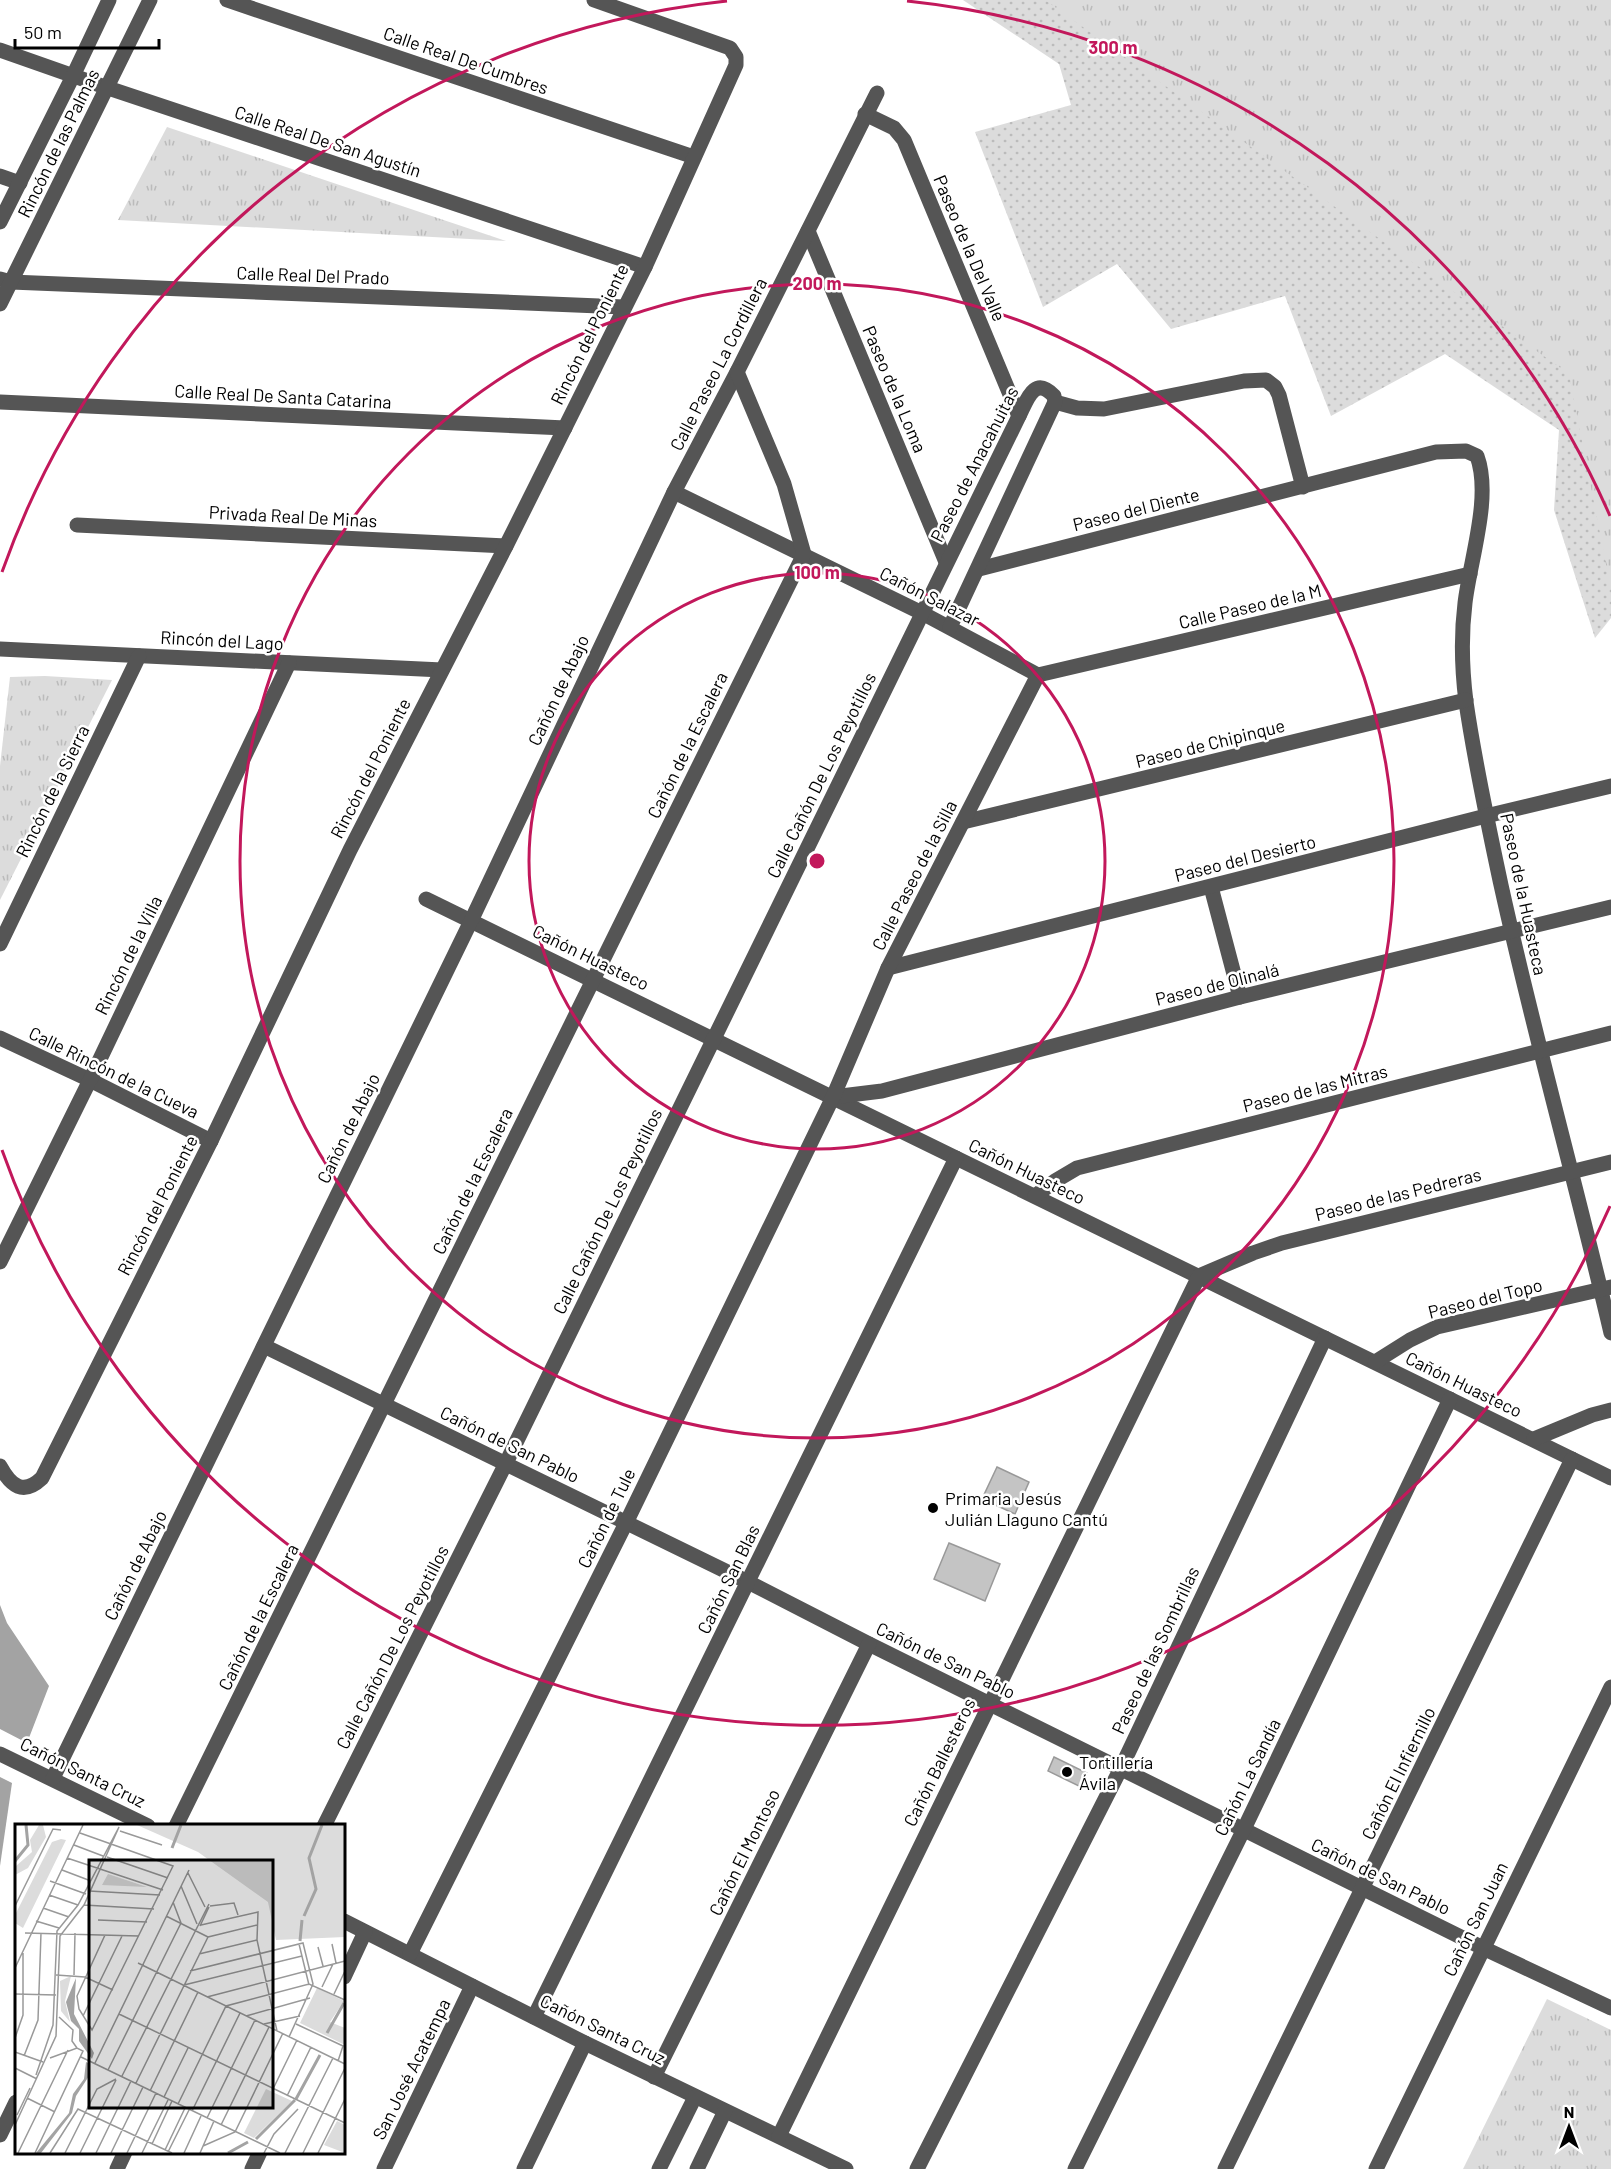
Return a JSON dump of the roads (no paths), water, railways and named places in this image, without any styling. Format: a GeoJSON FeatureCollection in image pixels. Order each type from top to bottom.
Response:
{"type":"FeatureCollection","features":[{"type":"Feature","properties":{"kind":"street","name":"Rincón de las Palmas"},"geometry":{"type":"LineString","coordinates":[[0,222],[109,0]]}},
{"type":"Feature","properties":{"kind":"street","name":"Rincón de las Palmas"},"geometry":{"type":"LineString","coordinates":[[0,304],[5,280],[108,88],[150,0]]}},
{"type":"Feature","properties":{"kind":"street","name":"Calle Real De Cumbres"},"geometry":{"type":"LineString","coordinates":[[226,0],[694,158]]}},
{"type":"Feature","properties":{"kind":"street","name":"Rincón del Poniente"},"geometry":{"type":"LineString","coordinates":[[0,1466],[7,1479],[15,1486],[26,1487],[42,1478],[211,1141],[350,850],[506,546],[645,267],[736,64],[736,57],[730,48],[594,0]]}},
{"type":"Feature","properties":{"kind":"street","name":"Calle Real De San Agustín"},"geometry":{"type":"LineString","coordinates":[[0,50],[645,267]]}},
{"type":"Feature","properties":{"kind":"street","name":"Calle Paseo La Cordillera"},"geometry":{"type":"LineString","coordinates":[[674,492],[877,93]]}},
{"type":"Feature","properties":{"kind":"street","name":"Paseo de la Del Valle"},"geometry":{"type":"LineString","coordinates":[[865,114],[894,128],[904,140],[1019,416]]}},
{"type":"Feature","properties":{"kind":"street"},"geometry":{"type":"LineString","coordinates":[[0,176],[20,183]]}},
{"type":"Feature","properties":{"kind":"street","name":"Paseo de la Loma"},"geometry":{"type":"LineString","coordinates":[[807,231],[946,562]]}},
{"type":"Feature","properties":{"kind":"street","name":"Calle Real Del Prado"},"geometry":{"type":"LineString","coordinates":[[5,280],[624,307]]}},
{"type":"Feature","properties":{"kind":"street"},"geometry":{"type":"LineString","coordinates":[[737,372],[784,484],[804,554]]}},
{"type":"Feature","properties":{"kind":"street"},"geometry":{"type":"LineString","coordinates":[[950,627],[1055,402],[1077,408],[1104,409],[1244,381],[1266,380],[1275,387],[1279,395],[1303,487]]}},
{"type":"Feature","properties":{"kind":"street","name":"Paseo de Anacahuitas"},"geometry":{"type":"LineString","coordinates":[[922,613],[1031,393],[1038,387],[1049,391],[1054,396],[1055,402]]}},
{"type":"Feature","properties":{"kind":"street","name":"Calle Real De Santa Catarina"},"geometry":{"type":"LineString","coordinates":[[0,402],[565,428]]}},
{"type":"Feature","properties":{"kind":"street","name":"Paseo del Diente"},"geometry":{"type":"LineString","coordinates":[[979,568],[1436,452],[1466,451],[1477,456]]}},
{"type":"Feature","properties":{"kind":"street","name":"Paseo de la Huasteca"},"geometry":{"type":"LineString","coordinates":[[1477,456],[1483,474],[1479,520],[1465,602],[1462,640],[1466,700],[1486,816],[1539,1051],[1571,1172],[1606,1288],[1611,1333]]}},
{"type":"Feature","properties":{"kind":"street","name":"Cañón Salazar"},"geometry":{"type":"LineString","coordinates":[[674,492],[950,627],[1038,675]]}},
{"type":"Feature","properties":{"kind":"street","name":"Cañón de Abajo"},"geometry":{"type":"LineString","coordinates":[[52,1778],[471,921],[674,492]]}},
{"type":"Feature","properties":{"kind":"street","name":"Privada Real De Minas"},"geometry":{"type":"LineString","coordinates":[[77,525],[506,546]]}},
{"type":"Feature","properties":{"kind":"street","name":"Cañón de la Escalera"},"geometry":{"type":"LineString","coordinates":[[177,1824],[804,554]]}},
{"type":"Feature","properties":{"kind":"street","name":"Calle Paseo de la M"},"geometry":{"type":"LineString","coordinates":[[1038,675],[1470,574]]}},
{"type":"Feature","properties":{"kind":"street","name":"Calle Cañón De Los Peyotillos"},"geometry":{"type":"LineString","coordinates":[[325,1824],[506,1463],[922,613]]}},
{"type":"Feature","properties":{"kind":"street","name":"Rincón del Lago"},"geometry":{"type":"LineString","coordinates":[[0,649],[442,670]]}},
{"type":"Feature","properties":{"kind":"street","name":"Rincón de la Sierra"},"geometry":{"type":"LineString","coordinates":[[0,944],[139,656]]}},
{"type":"Feature","properties":{"kind":"street","name":"Rincón de la Villa"},"geometry":{"type":"LineString","coordinates":[[0,1262],[90,1080],[289,663]]}},
{"type":"Feature","properties":{"kind":"street","name":"Calle Paseo de la Silla"},"geometry":{"type":"LineString","coordinates":[[833,1097],[888,968],[1038,675]]}},
{"type":"Feature","properties":{"kind":"street","name":"Paseo de Chipinque"},"geometry":{"type":"LineString","coordinates":[[963,822],[1466,700]]}},
{"type":"Feature","properties":{"kind":"street","name":"Paseo del Desierto"},"geometry":{"type":"LineString","coordinates":[[888,968],[1611,786]]}},
{"type":"Feature","properties":{"kind":"street"},"geometry":{"type":"LineString","coordinates":[[1212,887],[1240,998]]}},
{"type":"Feature","properties":{"kind":"street","name":"Cañón Huasteco"},"geometry":{"type":"LineString","coordinates":[[426,899],[1611,1478]]}},
{"type":"Feature","properties":{"kind":"street","name":"Paseo de Olinalá"},"geometry":{"type":"LineString","coordinates":[[833,1097],[882,1091],[1240,998],[1611,907]]}},
{"type":"Feature","properties":{"kind":"street","name":"Paseo de las Mitras"},"geometry":{"type":"LineString","coordinates":[[1035,1196],[1077,1168],[1611,1033]]}},
{"type":"Feature","properties":{"kind":"street","name":"Calle Rincón de la Cueva"},"geometry":{"type":"LineString","coordinates":[[0,1038],[211,1141]]}},
{"type":"Feature","properties":{"kind":"street","name":"Cañón de Tule"},"geometry":{"type":"LineString","coordinates":[[410,1954],[626,1523],[833,1097]]}},
{"type":"Feature","properties":{"kind":"street","name":"Cañón San Blas"},"geometry":{"type":"LineString","coordinates":[[534,2017],[956,1158]]}},
{"type":"Feature","properties":{"kind":"street","name":"Paseo de las Pedreras"},"geometry":{"type":"LineString","coordinates":[[1199,1276],[1282,1243],[1611,1162]]}},
{"type":"Feature","properties":{"kind":"street","name":"Cañón Ballesteros"},"geometry":{"type":"LineString","coordinates":[[779,2136],[1199,1276]]}},
{"type":"Feature","properties":{"kind":"street","name":"Paseo del Topo"},"geometry":{"type":"LineString","coordinates":[[1375,1362],[1410,1340],[1437,1328],[1606,1288]]}},
{"type":"Feature","properties":{"kind":"street","name":"Paseo de las Sombrillas"},"geometry":{"type":"LineString","coordinates":[[917,2169],[1121,1768],[1325,1338]]}},
{"type":"Feature","properties":{"kind":"street","name":"Cañón de San Pablo"},"geometry":{"type":"LineString","coordinates":[[264,1346],[748,1582],[1483,1948],[1611,2007]]}},
{"type":"Feature","properties":{"kind":"street","name":"Cañón La Sandía"},"geometry":{"type":"LineString","coordinates":[[1075,2169],[1244,1829],[1450,1399]]}},
{"type":"Feature","properties":{"kind":"street"},"geometry":{"type":"LineString","coordinates":[[1534,1439],[1592,1415],[1611,1410]]}},
{"type":"Feature","properties":{"kind":"street","name":"Cañón El Infiernillo"},"geometry":{"type":"LineString","coordinates":[[1225,2169],[1572,1459]]}},
{"type":"Feature","properties":{"kind":"street","name":"Cañón El Montoso"},"geometry":{"type":"LineString","coordinates":[[654,2077],[869,1644]]}},
{"type":"Feature","properties":{"kind":"street","name":"Cañón San Juan"},"geometry":{"type":"LineString","coordinates":[[1376,2169],[1611,1687]]}},
{"type":"Feature","properties":{"kind":"street","name":"Cañón Santa Cruz"},"geometry":{"type":"LineString","coordinates":[[0,1754],[144,1824]]}},
{"type":"Feature","properties":{"kind":"street","name":"Cañón Santa Cruz"},"geometry":{"type":"LineString","coordinates":[[345,1922],[585,2043],[843,2168]]}},
{"type":"Feature","properties":{"kind":"street"},"geometry":{"type":"LineString","coordinates":[[345,1975],[365,1932]]}},
{"type":"Feature","properties":{"kind":"street","name":"San José Acatempa"},"geometry":{"type":"LineString","coordinates":[[384,2169],[472,1986]]}},
{"type":"Feature","properties":{"kind":"street"},"geometry":{"type":"LineString","coordinates":[[524,2169],[585,2043]]}},
{"type":"Feature","properties":{"kind":"street"},"geometry":{"type":"LineString","coordinates":[[659,2169],[695,2097]]}},
{"type":"Feature","properties":{"kind":"street"},"geometry":{"type":"LineString","coordinates":[[0,2135],[15,2104]]}},
{"type":"Feature","properties":{"kind":"street"},"geometry":{"type":"LineString","coordinates":[[697,2169],[725,2111]]}},
{"type":"Feature","properties":{"kind":"street"},"geometry":{"type":"LineString","coordinates":[[117,2169],[124,2154]]}},
{"type":"Feature","properties":{"kind":"street"},"geometry":{"type":"LineString","coordinates":[[252,2169],[259,2154]]}},
{"type":"Feature","properties":{"kind":"place","name":"Primaria Jesús Julián Llaguno Cantú"},"geometry":{"type":"Point","coordinates":[933,1508]}},
{"type":"Feature","properties":{"kind":"place","name":"Tortillería Ávila"},"geometry":{"type":"Point","coordinates":[1067,1772]}}]}
